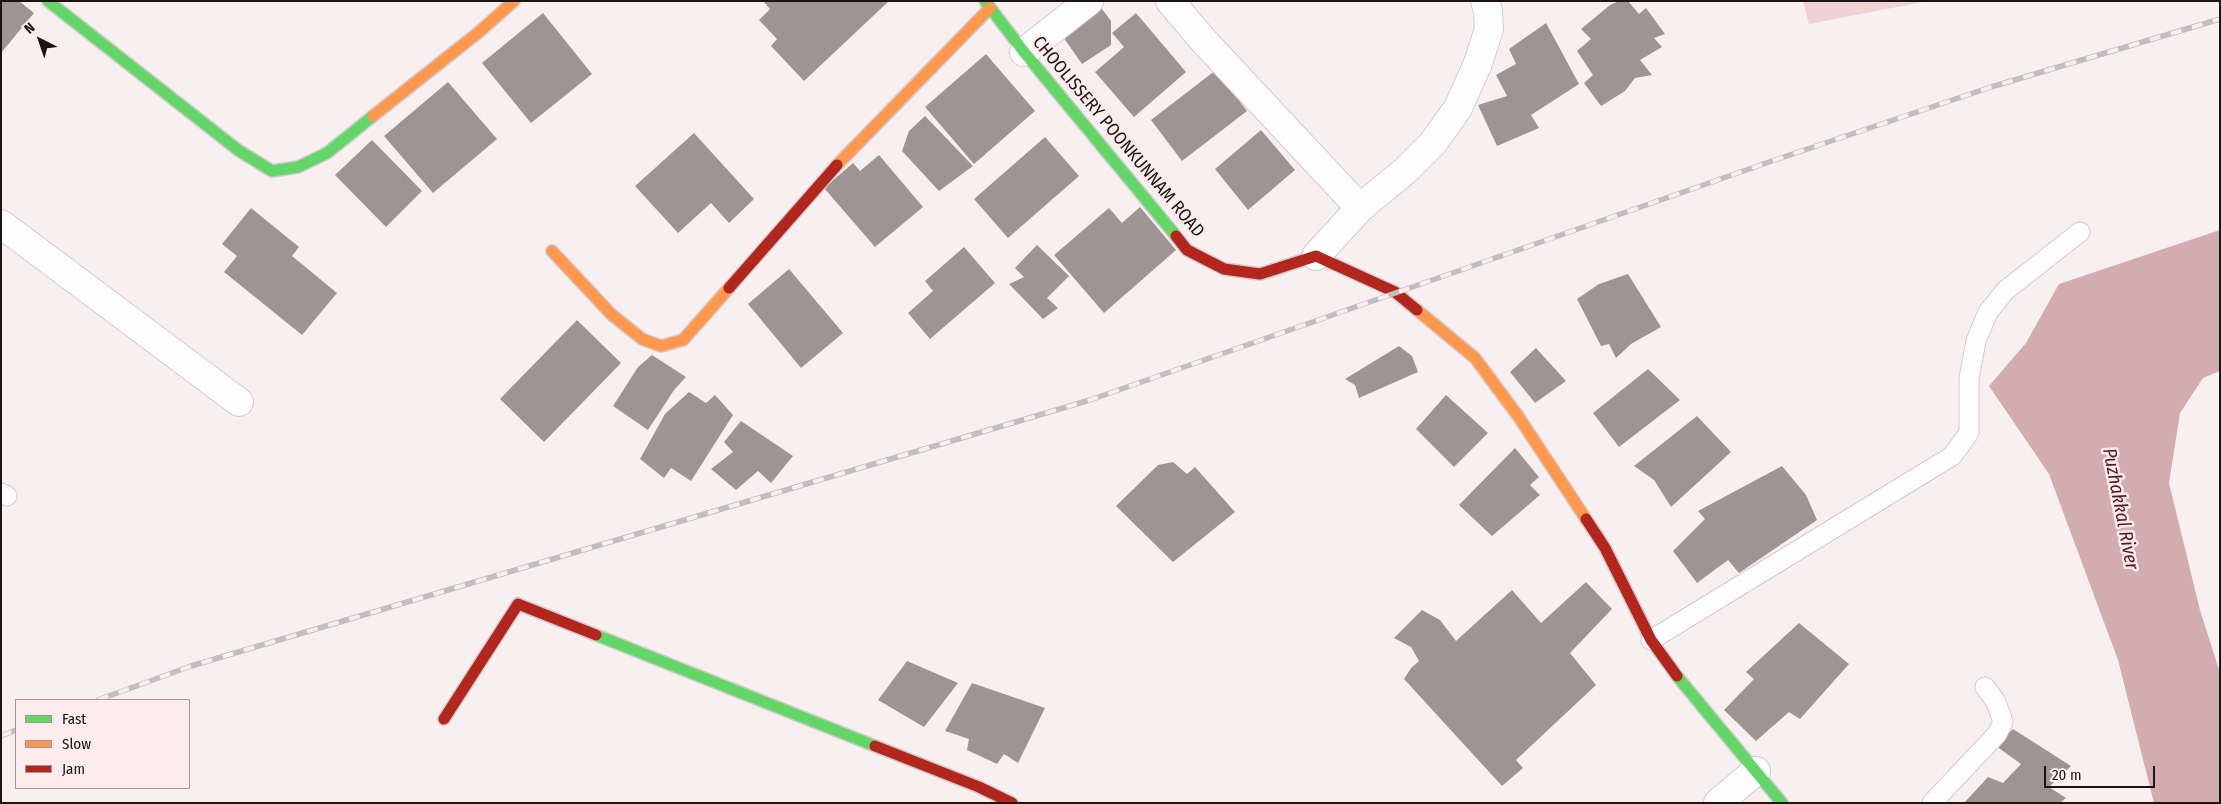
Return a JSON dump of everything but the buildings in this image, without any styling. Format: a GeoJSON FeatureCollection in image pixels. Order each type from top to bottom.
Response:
{"type":"FeatureCollection","features":[{"type":"Feature","properties":{"kind":"street"},"geometry":{"type":"LineString","coordinates":[[48,1],[238,150],[272,171],[298,167],[327,153],[479,32],[514,1]]}},
{"type":"Feature","properties":{"kind":"street"},"geometry":{"type":"LineString","coordinates":[[1024,52],[1089,1]]}},
{"type":"Feature","properties":{"kind":"street"},"geometry":{"type":"LineString","coordinates":[[1170,1],[1209,46],[1360,208]]}},
{"type":"Feature","properties":{"kind":"street"},"geometry":{"type":"LineString","coordinates":[[1485,1],[1488,11],[1489,28],[1478,63],[1458,108],[1432,143],[1406,170],[1360,208],[1316,256],[1395,292],[1475,358],[1518,416],[1605,548],[1651,640],[1689,693],[1782,803]]}},
{"type":"Feature","properties":{"kind":"street"},"geometry":{"type":"LineString","coordinates":[[552,251],[611,314],[642,339],[661,346],[684,340],[855,144],[888,114],[988,5]]}},
{"type":"Feature","properties":{"kind":"street","name":"CHOOLISSERY POONKUNNAM ROAD"},"geometry":{"type":"LineString","coordinates":[[988,5],[1024,52],[1187,250],[1224,269],[1260,274],[1316,256]]}},
{"type":"Feature","properties":{"kind":"street"},"geometry":{"type":"LineString","coordinates":[[1,224],[239,402]]}},
{"type":"Feature","properties":{"kind":"street"},"geometry":{"type":"LineString","coordinates":[[444,719],[518,604],[979,787],[1012,803]]}},
{"type":"Feature","properties":{"kind":"street"},"geometry":{"type":"LineString","coordinates":[[1718,803],[1756,771]]}},
{"type":"Feature","properties":{"kind":"lane"},"geometry":{"type":"LineString","coordinates":[[1651,640],[1952,456],[1969,433],[1969,378],[1976,341],[1988,312],[2006,290],[2080,232]]}},
{"type":"Feature","properties":{"kind":"lane"},"geometry":{"type":"LineString","coordinates":[[1932,803],[1997,734],[2003,722],[1996,702],[1984,687]]}},
{"type":"Feature","properties":{"kind":"shaded area"},"geometry":{"type":"Polygon","coordinates":[[[1803,1],[1928,1],[1809,24],[1803,1]]]}},
{"type":"Feature","properties":{"kind":"water","name":"Puzhakkal River"},"geometry":{"type":"Polygon","coordinates":[[[2220,230],[2220,371],[2203,378],[2180,413],[2169,483],[2200,610],[2220,673],[2220,803],[2154,803],[2118,660],[2049,474],[1989,386],[2026,343],[2059,284],[2220,230]]]}},
{"type":"Feature","properties":{"kind":"railway"},"geometry":{"type":"LineString","coordinates":[[101,699],[191,666],[1090,400],[1769,162],[1991,87],[2220,19]]}},
{"type":"Feature","properties":{"kind":"railway"},"geometry":{"type":"LineString","coordinates":[[1,736],[15,730]]}},
{"type":"Feature","properties":{"kind":"traffic: fast"},"geometry":{"type":"LineString","coordinates":[[48,1],[238,150],[272,171],[298,167],[327,153],[373,116]]}},
{"type":"Feature","properties":{"kind":"traffic: fast"},"geometry":{"type":"LineString","coordinates":[[985,1],[1024,52],[1176,236]]}},
{"type":"Feature","properties":{"kind":"traffic: fast"},"geometry":{"type":"LineString","coordinates":[[596,635],[875,746]]}},
{"type":"Feature","properties":{"kind":"traffic: fast"},"geometry":{"type":"LineString","coordinates":[[1677,676],[1782,803]]}},
{"type":"Feature","properties":{"kind":"traffic: slow"},"geometry":{"type":"LineString","coordinates":[[373,116],[479,32],[514,1]]}},
{"type":"Feature","properties":{"kind":"traffic: slow"},"geometry":{"type":"LineString","coordinates":[[837,165],[990,8]]}},
{"type":"Feature","properties":{"kind":"traffic: slow"},"geometry":{"type":"LineString","coordinates":[[552,251],[611,314],[642,339],[661,346],[683,340],[729,288]]}},
{"type":"Feature","properties":{"kind":"traffic: slow"},"geometry":{"type":"LineString","coordinates":[[1417,310],[1475,358],[1518,416],[1586,519]]}},
{"type":"Feature","properties":{"kind":"traffic: jam"},"geometry":{"type":"LineString","coordinates":[[729,288],[837,165]]}},
{"type":"Feature","properties":{"kind":"traffic: jam"},"geometry":{"type":"LineString","coordinates":[[1176,236],[1187,250],[1224,269],[1260,274],[1316,256],[1395,292],[1417,310]]}},
{"type":"Feature","properties":{"kind":"traffic: jam"},"geometry":{"type":"LineString","coordinates":[[1586,519],[1605,548],[1651,640],[1677,676]]}},
{"type":"Feature","properties":{"kind":"traffic: jam"},"geometry":{"type":"LineString","coordinates":[[444,719],[518,604],[596,635]]}},
{"type":"Feature","properties":{"kind":"traffic: jam"},"geometry":{"type":"LineString","coordinates":[[875,746],[979,787],[1012,803]]}}]}
